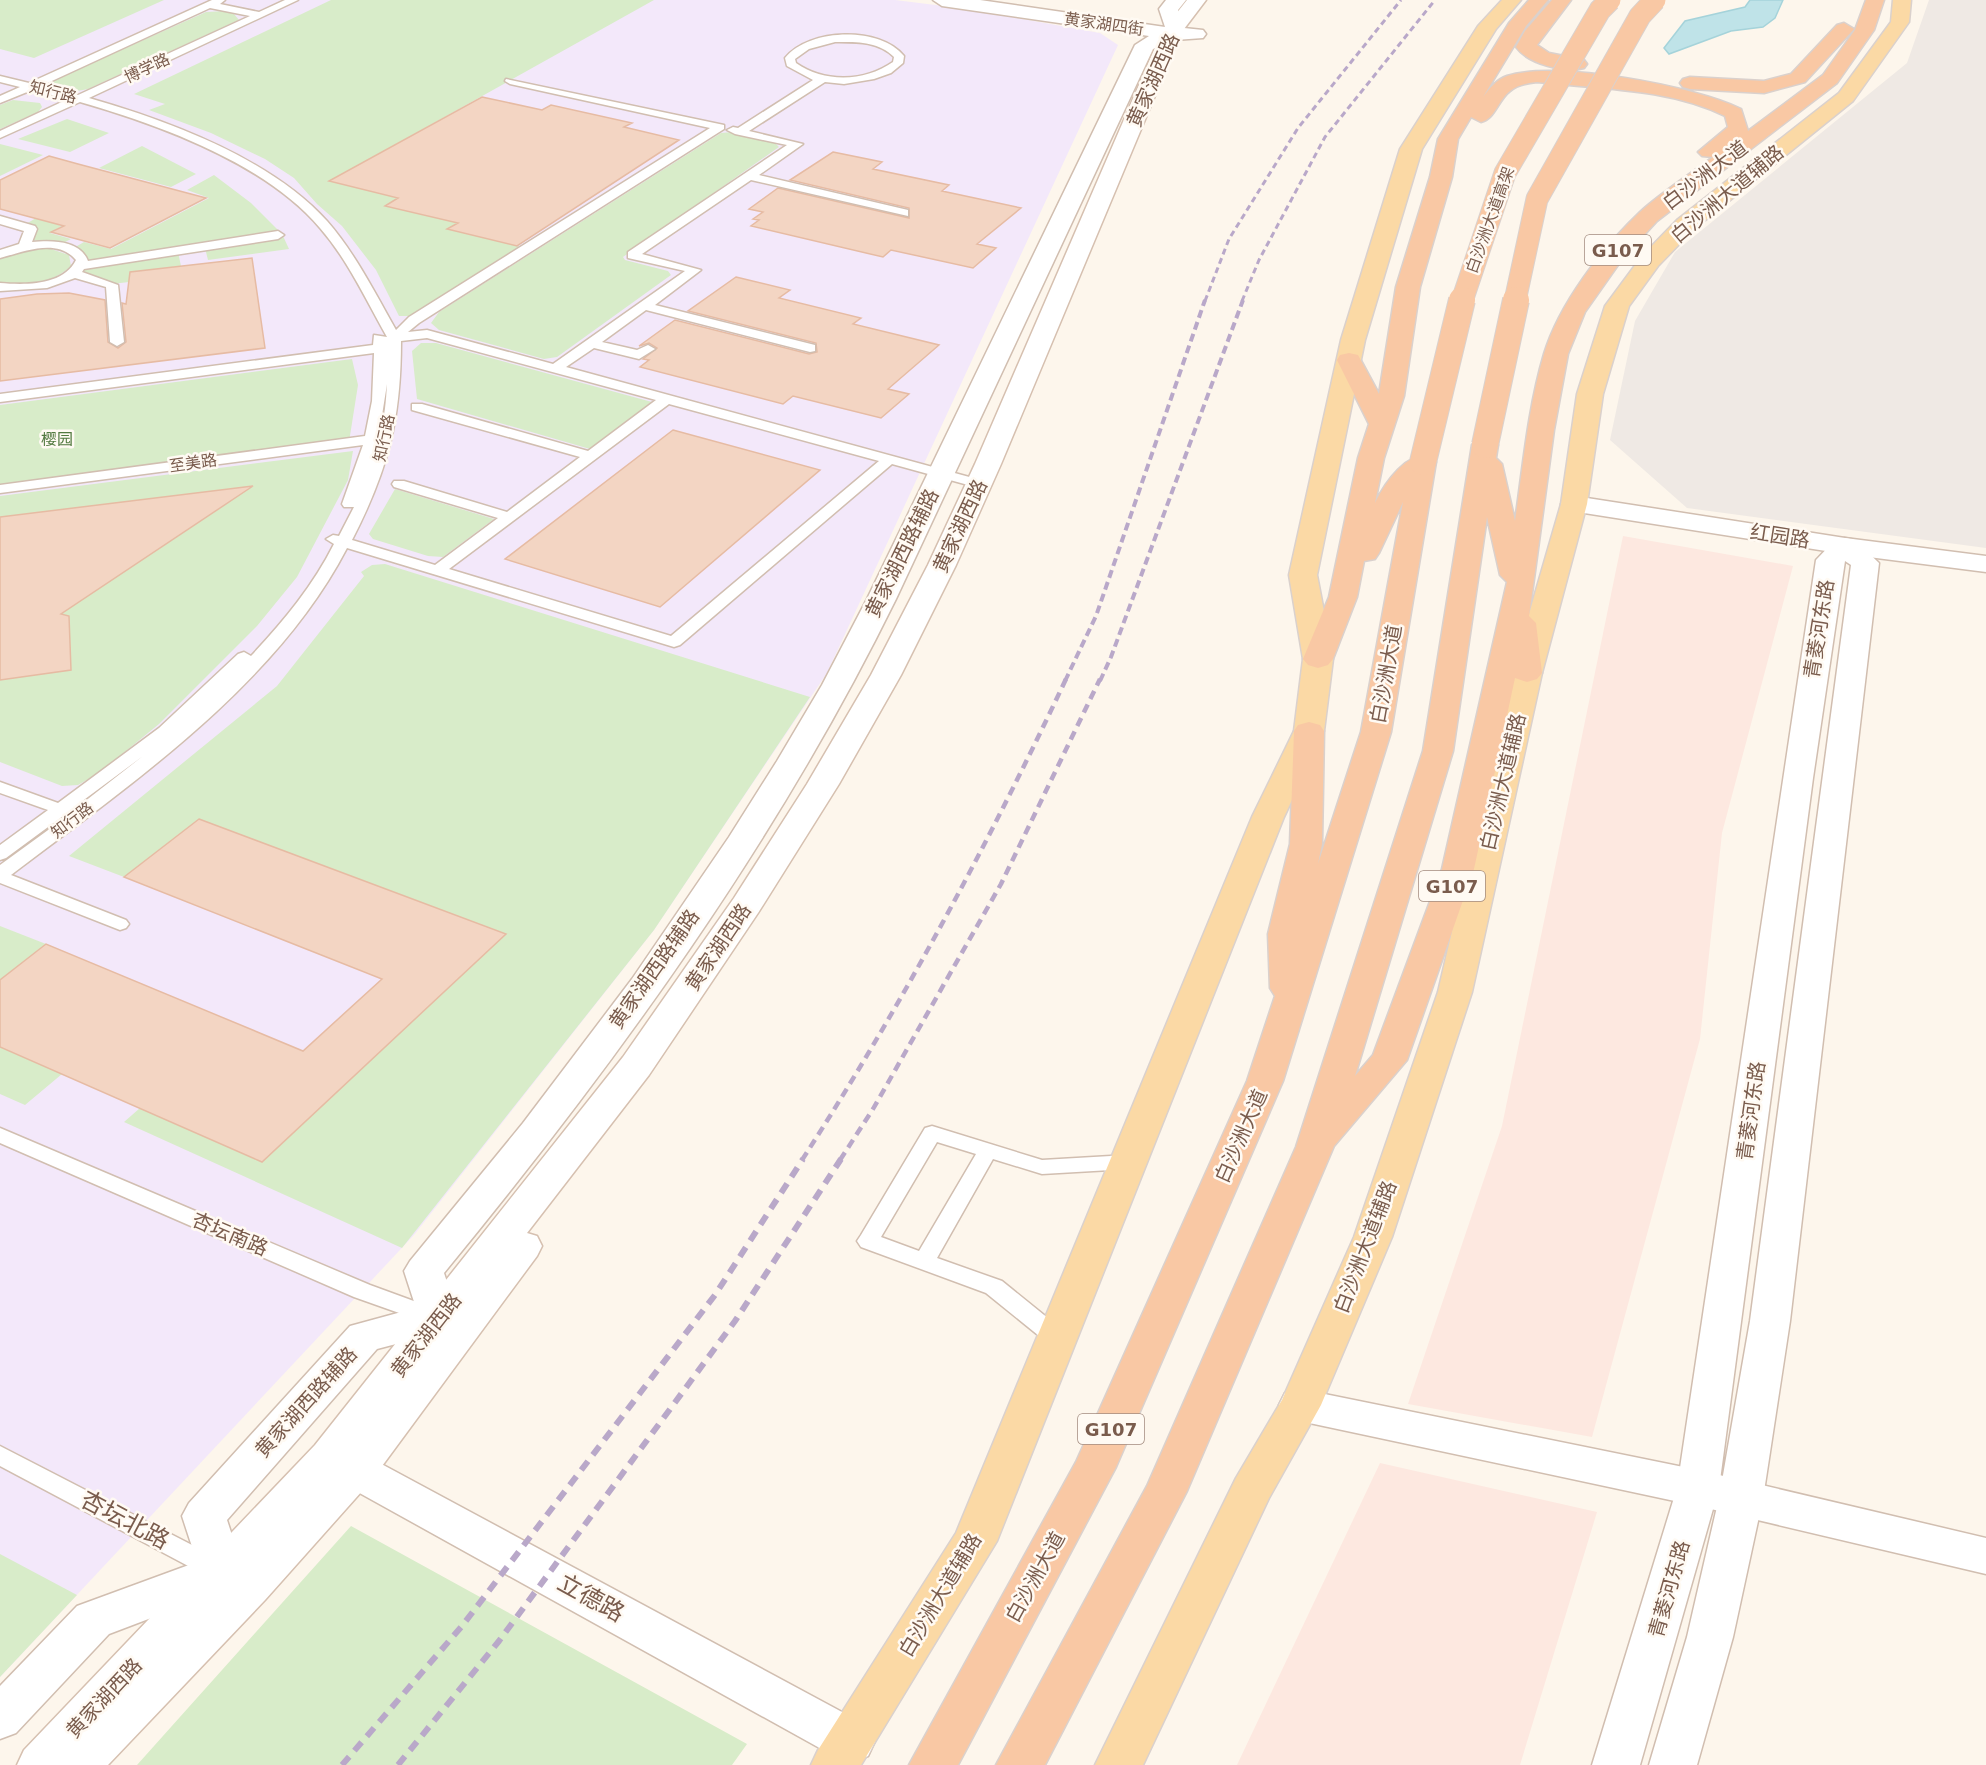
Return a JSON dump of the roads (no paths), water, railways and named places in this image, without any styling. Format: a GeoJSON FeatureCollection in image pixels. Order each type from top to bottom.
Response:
{"type":"FeatureCollection","features":[{"type":"Feature","properties":{"kind":"highway"},"geometry":{"type":"LineString","coordinates":[[1562,0],[1532,35],[1526,47],[1543,58],[1679,82],[1764,87],[1798,78],[1869,0]]}},
{"type":"Feature","properties":{"kind":"highway","name":"白沙洲大道高架"},"geometry":{"type":"LineString","coordinates":[[1423,462],[1455,321],[1505,173],[1600,10],[1610,0]]}},
{"type":"Feature","properties":{"kind":"highway","name":"白沙洲大道高架"},"geometry":{"type":"LineString","coordinates":[[1485,445],[1537,199],[1640,16],[1655,0]]}},
{"type":"Feature","properties":{"kind":"highway","name":"白沙洲大道"},"geometry":{"type":"LineString","coordinates":[[1316,1147],[1389,1060],[1458,869],[1518,595],[1541,430],[1556,354],[1573,312],[1615,254],[1649,216],[1830,79],[1864,30],[1875,0]]}},
{"type":"Feature","properties":{"kind":"highway"},"geometry":{"type":"LineString","coordinates":[[1344,597],[1371,458],[1391,396],[1408,287],[1441,177],[1449,139],[1529,2]]}},
{"type":"Feature","properties":{"kind":"highway"},"geometry":{"type":"LineString","coordinates":[[1441,177],[1502,84],[1518,79],[1537,76],[1657,91],[1719,104],[1734,113],[1739,129],[1682,174],[1649,216]]}},
{"type":"Feature","properties":{"kind":"highway"},"geometry":{"type":"LineString","coordinates":[[1349,360],[1382,424]]}},
{"type":"Feature","properties":{"kind":"highway"},"geometry":{"type":"LineString","coordinates":[[1485,445],[1518,595],[1527,673]]}},
{"type":"Feature","properties":{"kind":"highway","name":"白沙洲大道"},"geometry":{"type":"LineString","coordinates":[[1020,1765],[1166,1491],[1316,1147],[1438,751],[1485,445]]}},
{"type":"Feature","properties":{"kind":"highway"},"geometry":{"type":"LineString","coordinates":[[1318,659],[1344,597],[1395,489],[1423,462]]}},
{"type":"Feature","properties":{"kind":"highway","name":"白沙洲大道"},"geometry":{"type":"LineString","coordinates":[[933,1765],[1095,1467],[1265,1081],[1376,732],[1423,462]]}},
{"type":"Feature","properties":{"kind":"highway"},"geometry":{"type":"LineString","coordinates":[[1288,1010],[1285,934],[1306,844],[1309,731]]}},
{"type":"Feature","properties":{"kind":"main road","name":"白沙洲大道辅路"},"geometry":{"type":"LineString","coordinates":[[1119,1765],[1251,1490],[1300,1405],[1373,1238],[1455,992],[1527,673],[1574,504],[1590,394],[1617,306],[1650,261],[1685,225],[1846,97],[1875,60],[1900,22],[1902,0]]}},
{"type":"Feature","properties":{"kind":"main road","name":"白沙洲大道辅路"},"geometry":{"type":"LineString","coordinates":[[843,1753],[975,1541],[1268,817],[1309,731],[1318,659],[1303,575],[1349,360],[1411,149],[1488,26],[1529,2]]}},
{"type":"Feature","properties":{"kind":"main road"},"geometry":{"type":"LineString","coordinates":[[1389,1060],[1467,940]]}},
{"type":"Feature","properties":{"kind":"street","name":"黄家湖四街"},"geometry":{"type":"LineString","coordinates":[[942,0],[1181,32]]}},
{"type":"Feature","properties":{"kind":"street","name":"黄家湖四街"},"geometry":{"type":"LineString","coordinates":[[984,0],[1181,32]]}},
{"type":"Feature","properties":{"kind":"street"},"geometry":{"type":"LineString","coordinates":[[1177,0],[1168,9],[1181,32]]}},
{"type":"Feature","properties":{"kind":"street","name":"黄家湖西路"},"geometry":{"type":"LineString","coordinates":[[451,1323],[636,1066],[746,905],[823,784],[886,675],[942,565],[1197,0]]}},
{"type":"Feature","properties":{"kind":"street","name":"黄家湖西路"},"geometry":{"type":"LineString","coordinates":[[77,1765],[236,1580],[343,1463],[743,946],[811,843],[885,712],[980,519],[1181,32],[1217,0]]}},
{"type":"Feature","properties":{"kind":"street","name":"黄家湖西路辅路"},"geometry":{"type":"LineString","coordinates":[[236,1580],[204,1516],[364,1338],[451,1323],[424,1270],[485,1198],[638,996],[774,793],[839,682],[917,526],[1144,45],[1181,32]]}},
{"type":"Feature","properties":{"kind":"street","name":"红园路"},"geometry":{"type":"LineString","coordinates":[[1574,504],[1845,546],[1986,564]]}},
{"type":"Feature","properties":{"kind":"street","name":"青菱河东路"},"geometry":{"type":"LineString","coordinates":[[1616,1765],[1698,1488],[1828,571],[1830,560],[1845,546],[1865,563],[1770,1321],[1741,1498],[1710,1637],[1673,1765]]}},
{"type":"Feature","properties":{"kind":"street"},"geometry":{"type":"LineString","coordinates":[[1300,1405],[1698,1488],[1986,1556]]}},
{"type":"Feature","properties":{"kind":"street","name":"立德路"},"geometry":{"type":"LineString","coordinates":[[343,1463],[843,1753]]}},
{"type":"Feature","properties":{"kind":"street"},"geometry":{"type":"LineString","coordinates":[[0,1718],[93,1620],[236,1580]]}},
{"type":"Feature","properties":{"kind":"street","name":"黄家湖西路"},"geometry":{"type":"LineString","coordinates":[[41,1765],[236,1580]]}},
{"type":"Feature","properties":{"kind":"lane","name":"博学路"},"geometry":{"type":"LineString","coordinates":[[0,100],[220,0]]}},
{"type":"Feature","properties":{"kind":"lane","name":"博学路"},"geometry":{"type":"LineString","coordinates":[[0,135],[293,0]]}},
{"type":"Feature","properties":{"kind":"lane"},"geometry":{"type":"LineString","coordinates":[[209,5],[261,15]]}},
{"type":"Feature","properties":{"kind":"lane"},"geometry":{"type":"LineString","coordinates":[[739,132],[824,78],[852,79],[878,75],[898,63],[899,56],[884,44],[852,39],[819,42],[795,51],[790,58],[791,64],[798,70],[824,78]]}},
{"type":"Feature","properties":{"kind":"lane","name":"知行路"},"geometry":{"type":"LineString","coordinates":[[0,79],[26,88],[147,119],[181,133],[281,186],[311,211],[331,234],[394,338],[393,388],[379,438]]}},
{"type":"Feature","properties":{"kind":"lane"},"geometry":{"type":"LineString","coordinates":[[510,81],[797,144],[632,255],[695,270],[555,369]]}},
{"type":"Feature","properties":{"kind":"lane","name":"知行路"},"geometry":{"type":"LineString","coordinates":[[0,86],[26,88]]}},
{"type":"Feature","properties":{"kind":"lane","name":"知行路"},"geometry":{"type":"LineString","coordinates":[[0,876],[137,772],[231,688],[283,630],[323,578],[338,541],[376,475],[379,438],[380,340],[356,289],[328,244],[307,218],[254,180],[153,128],[74,101]]}},
{"type":"Feature","properties":{"kind":"lane"},"geometry":{"type":"LineString","coordinates":[[0,398],[380,348],[414,320],[720,128]]}},
{"type":"Feature","properties":{"kind":"lane"},"geometry":{"type":"LineString","coordinates":[[749,176],[904,213]]}},
{"type":"Feature","properties":{"kind":"lane"},"geometry":{"type":"LineString","coordinates":[[0,220],[31,229],[24,247]]}},
{"type":"Feature","properties":{"kind":"lane"},"geometry":{"type":"LineString","coordinates":[[0,287],[15,289],[48,284],[77,270],[278,235]]}},
{"type":"Feature","properties":{"kind":"lane"},"geometry":{"type":"LineString","coordinates":[[0,254],[41,245],[70,249],[82,260],[77,270]]}},
{"type":"Feature","properties":{"kind":"lane"},"geometry":{"type":"LineString","coordinates":[[77,270],[112,285],[117,342]]}},
{"type":"Feature","properties":{"kind":"lane"},"geometry":{"type":"LineString","coordinates":[[645,306],[810,348]]}},
{"type":"Feature","properties":{"kind":"lane"},"geometry":{"type":"LineString","coordinates":[[394,338],[427,334],[979,484]]}},
{"type":"Feature","properties":{"kind":"lane"},"geometry":{"type":"LineString","coordinates":[[592,343],[639,355],[648,349]]}},
{"type":"Feature","properties":{"kind":"lane"},"geometry":{"type":"LineString","coordinates":[[119,366],[120,382]]}},
{"type":"Feature","properties":{"kind":"lane"},"geometry":{"type":"LineString","coordinates":[[438,570],[667,399]]}},
{"type":"Feature","properties":{"kind":"lane"},"geometry":{"type":"LineString","coordinates":[[417,407],[591,456]]}},
{"type":"Feature","properties":{"kind":"lane","name":"至美路"},"geometry":{"type":"LineString","coordinates":[[0,489],[379,438]]}},
{"type":"Feature","properties":{"kind":"lane"},"geometry":{"type":"LineString","coordinates":[[338,541],[674,642],[889,459]]}},
{"type":"Feature","properties":{"kind":"lane"},"geometry":{"type":"LineString","coordinates":[[399,484],[509,517]]}},
{"type":"Feature","properties":{"kind":"lane","name":"知行路"},"geometry":{"type":"LineString","coordinates":[[0,854],[165,732],[241,660],[338,541]]}},
{"type":"Feature","properties":{"kind":"lane"},"geometry":{"type":"LineString","coordinates":[[0,787],[78,815]]}},
{"type":"Feature","properties":{"kind":"lane"},"geometry":{"type":"LineString","coordinates":[[0,876],[120,924]]}},
{"type":"Feature","properties":{"kind":"lane"},"geometry":{"type":"LineString","coordinates":[[1057,1338],[994,1287],[868,1242],[932,1133],[1042,1167],[1128,1162]]}},
{"type":"Feature","properties":{"kind":"lane","name":"杏坛南路"},"geometry":{"type":"LineString","coordinates":[[0,1135],[362,1291],[451,1323]]}},
{"type":"Feature","properties":{"kind":"lane"},"geometry":{"type":"LineString","coordinates":[[924,1262],[988,1151]]}},
{"type":"Feature","properties":{"kind":"lane","name":"杏坛北路"},"geometry":{"type":"LineString","coordinates":[[0,1455],[236,1580]]}},
{"type":"Feature","properties":{"kind":"water"},"geometry":{"type":"Polygon","coordinates":[[[1750,0],[1783,0],[1775,18],[1763,27],[1731,31],[1669,54],[1664,48],[1685,21],[1745,7],[1750,0]]]}},
{"type":"Feature","properties":{"kind":"railway"},"geometry":{"type":"LineString","coordinates":[[1205,301],[1229,239],[1298,128],[1401,0]]}},
{"type":"Feature","properties":{"kind":"railway"},"geometry":{"type":"LineString","coordinates":[[1242,301],[1259,260],[1325,137],[1435,0]]}},
{"type":"Feature","properties":{"kind":"railway"},"geometry":{"type":"LineString","coordinates":[[1065,681],[1096,616],[1205,300]]}},
{"type":"Feature","properties":{"kind":"railway"},"geometry":{"type":"LineString","coordinates":[[1100,681],[1111,657],[1243,300]]}},
{"type":"Feature","properties":{"kind":"railway"},"geometry":{"type":"LineString","coordinates":[[802,1160],[874,1044],[942,924],[1006,802],[1066,679]]}},
{"type":"Feature","properties":{"kind":"railway"},"geometry":{"type":"LineString","coordinates":[[840,1160],[873,1109],[1001,884],[1100,679]]}},
{"type":"Feature","properties":{"kind":"railway"},"geometry":{"type":"LineString","coordinates":[[342,1765],[462,1626],[715,1295],[803,1159]]}},
{"type":"Feature","properties":{"kind":"railway"},"geometry":{"type":"LineString","coordinates":[[398,1765],[499,1641],[735,1321],[841,1159]]}},
{"type":"Feature","properties":{"kind":"park label","name":"樱园"},"geometry":{"type":"Point","coordinates":[57,439]}}]}
